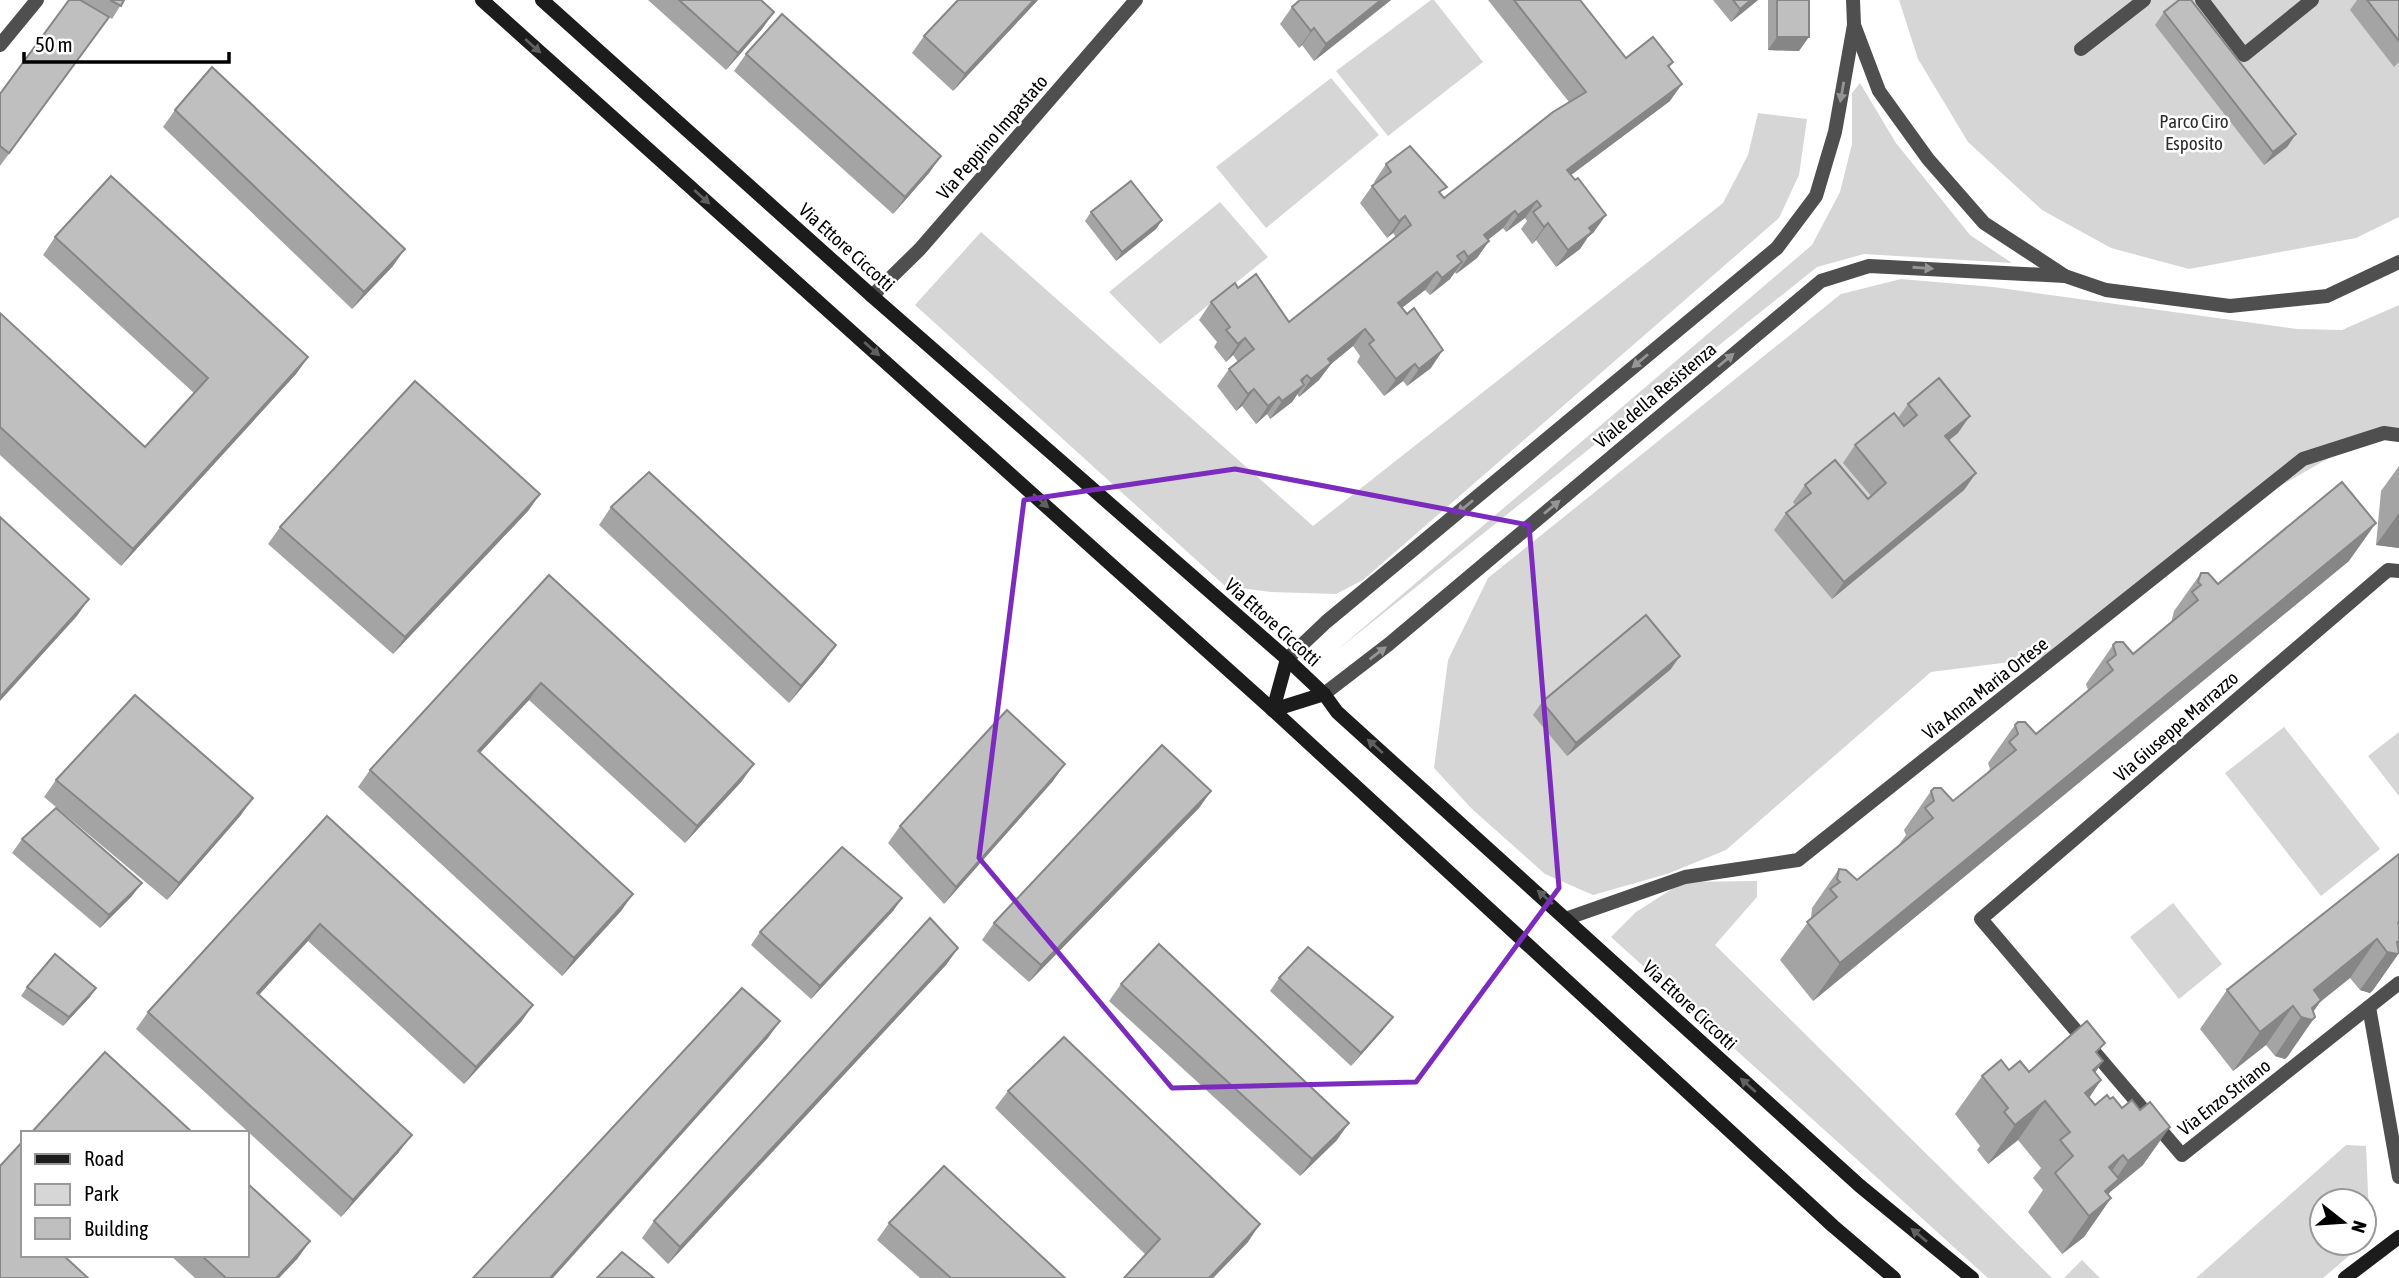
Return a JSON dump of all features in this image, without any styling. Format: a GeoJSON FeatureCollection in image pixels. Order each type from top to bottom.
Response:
{"type":"FeatureCollection","features":[{"type":"Feature","properties":{"kind":"street"},"geometry":{"type":"LineString","coordinates":[[0,45],[36,0]]}},
{"type":"Feature","properties":{"kind":"street"},"geometry":{"type":"LineString","coordinates":[[482,0],[1273,709],[1833,1226],[1894,1278]]}},
{"type":"Feature","properties":{"kind":"street","name":"Via Ettore Ciccotti"},"geometry":{"type":"LineString","coordinates":[[542,0],[872,296],[1287,659],[1355,728],[1568,918],[1860,1186],[1972,1278]]}},
{"type":"Feature","properties":{"kind":"street","name":"Via Peppino Impastato"},"geometry":{"type":"LineString","coordinates":[[872,296],[920,249],[1136,0]]}},
{"type":"Feature","properties":{"kind":"street","name":"Viale della Resistenza"},"geometry":{"type":"LineString","coordinates":[[1287,659],[1326,622],[1777,248],[1816,196],[1835,132],[1854,25],[1853,0]]}},
{"type":"Feature","properties":{"kind":"street"},"geometry":{"type":"LineString","coordinates":[[2081,49],[2144,0]]}},
{"type":"Feature","properties":{"kind":"street"},"geometry":{"type":"LineString","coordinates":[[2202,0],[2244,55],[2312,0]]}},
{"type":"Feature","properties":{"kind":"street","name":"Viale della Resistenza"},"geometry":{"type":"LineString","coordinates":[[1854,25],[1880,91],[1928,159],[1984,223],[2065,276],[2106,290],[2230,306],[2327,296],[2399,262]]}},
{"type":"Feature","properties":{"kind":"street","name":"Viale della Resistenza"},"geometry":{"type":"LineString","coordinates":[[1324,694],[1389,645],[1821,281],[1869,266],[2065,276]]}},
{"type":"Feature","properties":{"kind":"street","name":"Via Anna Maria Ortese"},"geometry":{"type":"LineString","coordinates":[[1568,918],[1685,877],[1798,860],[2303,459],[2384,433],[2399,435]]}},
{"type":"Feature","properties":{"kind":"street","name":"Via Giuseppe Marrazzo"},"geometry":{"type":"LineString","coordinates":[[1981,919],[2388,570],[2399,571]]}},
{"type":"Feature","properties":{"kind":"street"},"geometry":{"type":"LineString","coordinates":[[1273,709],[1287,659]]}},
{"type":"Feature","properties":{"kind":"street"},"geometry":{"type":"LineString","coordinates":[[1273,709],[1324,694]]}},
{"type":"Feature","properties":{"kind":"street","name":"Via Enzo Striano"},"geometry":{"type":"LineString","coordinates":[[1981,919],[2182,1155],[2399,983]]}},
{"type":"Feature","properties":{"kind":"street"},"geometry":{"type":"LineString","coordinates":[[2369,1007],[2399,1177]]}},
{"type":"Feature","properties":{"kind":"street"},"geometry":{"type":"LineString","coordinates":[[2345,1278],[2399,1237]]}},
{"type":"Feature","properties":{"kind":"highlighted area"},"geometry":{"type":"Polygon","coordinates":[[[1235,469],[1529,525],[1559,888],[1416,1082],[1172,1088],[979,858],[1024,500],[1235,469]]]}},
{"type":"Feature","properties":{"kind":"green space"},"geometry":{"type":"Polygon","coordinates":[[[1434,0],[1483,62],[1388,136],[1336,71],[1434,0]]]}},
{"type":"Feature","properties":{"kind":"green space","name":"Parco Ciro Esposito"},"geometry":{"type":"Polygon","coordinates":[[[1899,0],[2399,0],[2399,217],[2356,238],[2189,269],[2111,248],[2042,210],[1968,142],[1918,59],[1899,0]]]}},
{"type":"Feature","properties":{"kind":"green space"},"geometry":{"type":"Polygon","coordinates":[[[1331,78],[1379,135],[1266,228],[1216,167],[1331,78]]]}},
{"type":"Feature","properties":{"kind":"green space"},"geometry":{"type":"Polygon","coordinates":[[[1860,83],[1896,143],[1970,235],[2012,263],[1864,254],[1817,267],[1336,651],[1812,245],[1840,192],[1852,144],[1852,93],[1860,83]]]}},
{"type":"Feature","properties":{"kind":"green space"},"geometry":{"type":"Polygon","coordinates":[[[1758,113],[1807,119],[1799,175],[1779,218],[1363,580],[1336,594],[1271,592],[1225,586],[915,305],[981,232],[1313,526],[1723,203],[1748,155],[1758,113]]]}},
{"type":"Feature","properties":{"kind":"green space"},"geometry":{"type":"Polygon","coordinates":[[[1220,202],[1268,257],[1160,344],[1109,292],[1220,202]]]}},
{"type":"Feature","properties":{"kind":"green space"},"geometry":{"type":"Polygon","coordinates":[[[1901,279],[1993,287],[2297,329],[2342,330],[2399,305],[2399,439],[2359,441],[2243,507],[2057,656],[1931,672],[1726,850],[1667,874],[1593,895],[1545,874],[1472,809],[1434,768],[1448,660],[1488,578],[1841,294],[1901,279]]]}},
{"type":"Feature","properties":{"kind":"green space"},"geometry":{"type":"Polygon","coordinates":[[[2284,727],[2380,849],[2321,896],[2225,773],[2284,727]]]}},
{"type":"Feature","properties":{"kind":"green space"},"geometry":{"type":"Polygon","coordinates":[[[2399,732],[2399,796],[2368,756],[2399,732]]]}},
{"type":"Feature","properties":{"kind":"green space"},"geometry":{"type":"Polygon","coordinates":[[[1757,881],[1757,897],[1715,945],[2052,1278],[1988,1278],[1611,937],[1636,912],[1683,882],[1757,881]]]}},
{"type":"Feature","properties":{"kind":"green space"},"geometry":{"type":"Polygon","coordinates":[[[2173,903],[2222,964],[2179,999],[2130,937],[2173,903]]]}},
{"type":"Feature","properties":{"kind":"green space"},"geometry":{"type":"Polygon","coordinates":[[[2346,1145],[2366,1146],[2368,1187],[2308,1187],[2308,1257],[2348,1257],[2323,1278],[2196,1278],[2346,1145]]]}},
{"type":"Feature","properties":{"kind":"green space"},"geometry":{"type":"Polygon","coordinates":[[[2082,1260],[2100,1278],[2064,1278],[2082,1260]]]}},
{"type":"Feature","properties":{"kind":"building"},"geometry":{"type":"Polygon","coordinates":[[[69,0],[80,0],[109,17],[9,153],[0,146],[0,94],[69,0]]]}},
{"type":"Feature","properties":{"kind":"building"},"geometry":{"type":"Polygon","coordinates":[[[110,0],[124,0],[121,6],[110,0]]]}},
{"type":"Feature","properties":{"kind":"building"},"geometry":{"type":"Polygon","coordinates":[[[679,0],[761,0],[774,12],[738,53],[679,0]]]}},
{"type":"Feature","properties":{"kind":"building"},"geometry":{"type":"Polygon","coordinates":[[[958,0],[1034,0],[965,74],[924,36],[958,0]]]}},
{"type":"Feature","properties":{"kind":"building"},"geometry":{"type":"Polygon","coordinates":[[[1300,0],[1381,0],[1326,44],[1314,28],[1311,31],[1292,7],[1300,0]]]}},
{"type":"Feature","properties":{"kind":"building"},"geometry":{"type":"Polygon","coordinates":[[[1514,0],[1580,0],[1626,58],[1653,37],[1673,62],[1668,66],[1682,84],[1567,170],[1575,180],[1578,178],[1606,215],[1589,228],[1592,232],[1568,250],[1548,223],[1544,227],[1533,212],[1541,206],[1537,201],[1518,215],[1515,211],[1484,235],[1489,241],[1468,257],[1464,251],[1457,256],[1462,262],[1442,278],[1437,272],[1398,303],[1407,314],[1414,308],[1443,350],[1419,369],[1415,364],[1396,379],[1369,344],[1374,340],[1365,329],[1328,359],[1331,363],[1311,379],[1307,375],[1301,380],[1304,385],[1282,401],[1279,397],[1268,406],[1254,389],[1248,394],[1229,369],[1254,349],[1245,338],[1238,344],[1226,330],[1230,327],[1211,302],[1235,283],[1238,288],[1256,274],[1289,322],[1411,225],[1405,216],[1399,221],[1372,186],[1391,172],[1386,164],[1410,146],[1447,187],[1439,192],[1444,198],[1553,112],[1586,92],[1514,0]]]}},
{"type":"Feature","properties":{"kind":"building"},"geometry":{"type":"Polygon","coordinates":[[[1733,0],[1751,0],[1740,9],[1733,0]]]}},
{"type":"Feature","properties":{"kind":"building"},"geometry":{"type":"Polygon","coordinates":[[[1777,0],[1809,0],[1809,37],[1777,37],[1777,0]]]}},
{"type":"Feature","properties":{"kind":"building"},"geometry":{"type":"Polygon","coordinates":[[[2179,0],[2191,0],[2296,134],[2273,152],[2164,12],[2179,0]]]}},
{"type":"Feature","properties":{"kind":"building"},"geometry":{"type":"Polygon","coordinates":[[[2367,0],[2399,0],[2399,41],[2367,0]]]}},
{"type":"Feature","properties":{"kind":"building"},"geometry":{"type":"Polygon","coordinates":[[[782,14],[941,156],[905,197],[746,54],[782,14]]]}},
{"type":"Feature","properties":{"kind":"building"},"geometry":{"type":"Polygon","coordinates":[[[212,67],[405,249],[364,292],[175,110],[212,67]]]}},
{"type":"Feature","properties":{"kind":"building"},"geometry":{"type":"Polygon","coordinates":[[[111,176],[308,357],[133,549],[0,427],[0,313],[145,447],[208,378],[55,237],[111,176]]]}},
{"type":"Feature","properties":{"kind":"building"},"geometry":{"type":"Polygon","coordinates":[[[1131,181],[1162,220],[1122,252],[1091,212],[1131,181]]]}},
{"type":"Feature","properties":{"kind":"building"},"geometry":{"type":"Polygon","coordinates":[[[1939,378],[1970,416],[1945,436],[1976,473],[1844,582],[1786,513],[1811,493],[1805,485],[1835,460],[1868,499],[1886,483],[1855,445],[1894,413],[1904,426],[1917,415],[1908,404],[1939,378]]]}},
{"type":"Feature","properties":{"kind":"building"},"geometry":{"type":"Polygon","coordinates":[[[415,381],[540,494],[405,637],[280,527],[415,381]]]}},
{"type":"Feature","properties":{"kind":"building"},"geometry":{"type":"Polygon","coordinates":[[[649,472],[836,645],[801,686],[611,507],[649,472]]]}},
{"type":"Feature","properties":{"kind":"building"},"geometry":{"type":"Polygon","coordinates":[[[2342,482],[2376,523],[1840,963],[1807,922],[1837,897],[1830,889],[1840,882],[1837,879],[1839,869],[1846,870],[1857,880],[1933,818],[1925,808],[1934,801],[1931,791],[1934,788],[1941,788],[1953,801],[2016,750],[2009,742],[2018,734],[2015,725],[2018,722],[2025,722],[2036,734],[2113,670],[2107,662],[2116,655],[2113,645],[2116,642],[2123,642],[2133,654],[2198,600],[2192,592],[2201,585],[2198,582],[2201,573],[2208,573],[2218,584],[2342,482]]]}},
{"type":"Feature","properties":{"kind":"building"},"geometry":{"type":"Polygon","coordinates":[[[0,517],[89,599],[0,697],[0,517]]]}},
{"type":"Feature","properties":{"kind":"building"},"geometry":{"type":"Polygon","coordinates":[[[549,575],[754,764],[697,826],[541,683],[478,751],[633,894],[574,958],[370,770],[549,575]]]}},
{"type":"Feature","properties":{"kind":"building"},"geometry":{"type":"Polygon","coordinates":[[[1646,615],[1680,656],[1576,743],[1542,702],[1646,615]]]}},
{"type":"Feature","properties":{"kind":"building"},"geometry":{"type":"Polygon","coordinates":[[[135,695],[253,798],[179,883],[56,780],[135,695]]]}},
{"type":"Feature","properties":{"kind":"building"},"geometry":{"type":"Polygon","coordinates":[[[1007,710],[1065,764],[956,887],[900,826],[1007,710]]]}},
{"type":"Feature","properties":{"kind":"building"},"geometry":{"type":"Polygon","coordinates":[[[1162,745],[1211,791],[1041,965],[994,923],[1162,745]]]}},
{"type":"Feature","properties":{"kind":"building"},"geometry":{"type":"Polygon","coordinates":[[[56,808],[142,883],[109,915],[22,839],[56,808]]]}},
{"type":"Feature","properties":{"kind":"building"},"geometry":{"type":"Polygon","coordinates":[[[327,816],[533,1005],[476,1067],[320,924],[257,993],[412,1135],[353,1200],[148,1012],[327,816]]]}},
{"type":"Feature","properties":{"kind":"building"},"geometry":{"type":"Polygon","coordinates":[[[842,847],[902,898],[820,986],[760,932],[842,847]]]}},
{"type":"Feature","properties":{"kind":"building"},"geometry":{"type":"Polygon","coordinates":[[[2399,854],[2399,953],[2387,952],[2377,939],[2314,990],[2321,1000],[2312,1008],[2315,1017],[2312,1020],[2301,1017],[2293,1006],[2260,1032],[2227,990],[2399,854]]]}},
{"type":"Feature","properties":{"kind":"building"},"geometry":{"type":"Polygon","coordinates":[[[930,918],[958,948],[680,1247],[654,1221],[930,918]]]}},
{"type":"Feature","properties":{"kind":"building"},"geometry":{"type":"Polygon","coordinates":[[[1159,944],[1349,1123],[1312,1159],[1121,984],[1159,944]]]}},
{"type":"Feature","properties":{"kind":"building"},"geometry":{"type":"Polygon","coordinates":[[[1308,947],[1393,1017],[1361,1053],[1279,978],[1308,947]]]}},
{"type":"Feature","properties":{"kind":"building"},"geometry":{"type":"Polygon","coordinates":[[[55,954],[96,988],[69,1017],[27,987],[55,954]]]}},
{"type":"Feature","properties":{"kind":"building"},"geometry":{"type":"Polygon","coordinates":[[[742,988],[780,1021],[550,1278],[473,1278],[742,988]]]}},
{"type":"Feature","properties":{"kind":"building"},"geometry":{"type":"Polygon","coordinates":[[[2087,1021],[2105,1043],[2096,1052],[2103,1061],[2093,1070],[2101,1080],[2085,1093],[2095,1105],[2107,1095],[2110,1099],[2113,1097],[2122,1108],[2132,1100],[2140,1110],[2150,1102],[2170,1127],[2128,1161],[2123,1155],[2109,1167],[2119,1179],[2105,1191],[2111,1198],[2089,1216],[2055,1173],[2073,1156],[2060,1140],[2070,1132],[2045,1101],[2015,1125],[2004,1112],[2008,1108],[1982,1076],[2001,1060],[2009,1070],[2020,1061],[2029,1072],[2087,1021]]]}},
{"type":"Feature","properties":{"kind":"building"},"geometry":{"type":"Polygon","coordinates":[[[1064,1037],[1260,1224],[1209,1278],[1124,1278],[1160,1239],[1008,1091],[1064,1037]]]}},
{"type":"Feature","properties":{"kind":"building"},"geometry":{"type":"Polygon","coordinates":[[[105,1052],[191,1131],[33,1131],[105,1052]]]}},
{"type":"Feature","properties":{"kind":"building"},"geometry":{"type":"Polygon","coordinates":[[[21,1143],[21,1257],[65,1257],[88,1278],[0,1278],[0,1166],[21,1143]]]}},
{"type":"Feature","properties":{"kind":"building"},"geometry":{"type":"Polygon","coordinates":[[[944,1166],[1065,1278],[951,1278],[889,1223],[944,1166]]]}},
{"type":"Feature","properties":{"kind":"building"},"geometry":{"type":"Polygon","coordinates":[[[248,1184],[310,1241],[276,1278],[226,1278],[203,1257],[248,1257],[248,1184]]]}},
{"type":"Feature","properties":{"kind":"building"},"geometry":{"type":"Polygon","coordinates":[[[622,1252],[654,1278],[597,1278],[622,1252]]]}}]}
